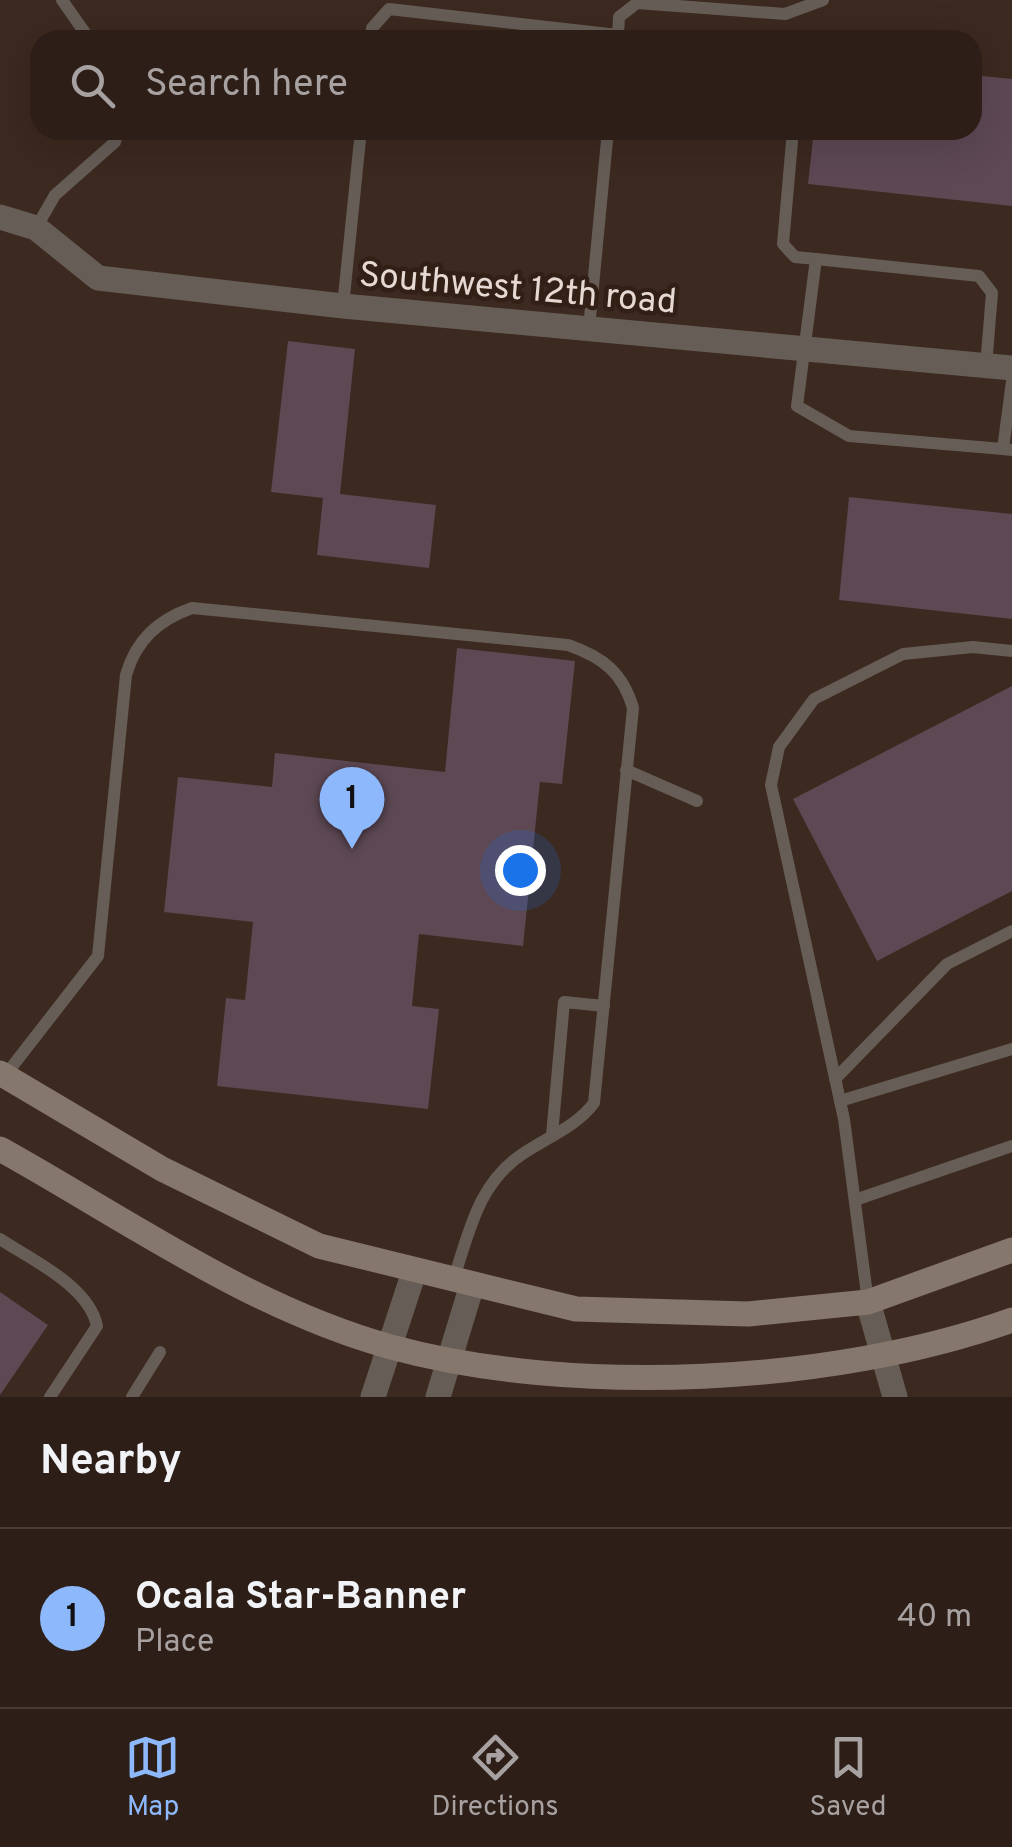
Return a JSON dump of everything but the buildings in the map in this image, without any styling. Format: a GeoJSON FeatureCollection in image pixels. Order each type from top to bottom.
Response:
{"type":"FeatureCollection","features":[{"type":"Feature","properties":{"kind":"main road"},"geometry":{"type":"LineString","coordinates":[[2,1077],[162,1169],[320,1246],[414,1272],[576,1308],[748,1314],[868,1302],[1012,1250]]}},
{"type":"Feature","properties":{"kind":"main road"},"geometry":{"type":"LineString","coordinates":[[0,1148],[189,1260],[281,1304],[390,1347],[527,1374],[678,1377],[884,1354],[1012,1320]]}},
{"type":"Feature","properties":{"kind":"street"},"geometry":{"type":"LineString","coordinates":[[0,217],[36,228]]}},
{"type":"Feature","properties":{"kind":"street","name":"Southwest 12th road"},"geometry":{"type":"LineString","coordinates":[[36,228],[98,278],[343,306],[999,367]]}},
{"type":"Feature","properties":{"kind":"street"},"geometry":{"type":"LineString","coordinates":[[373,1397],[414,1272]]}},
{"type":"Feature","properties":{"kind":"street"},"geometry":{"type":"LineString","coordinates":[[438,1397],[452,1360],[462,1283]]}},
{"type":"Feature","properties":{"kind":"street"},"geometry":{"type":"LineString","coordinates":[[868,1302],[895,1397]]}},
{"type":"Feature","properties":{"kind":"lane"},"geometry":{"type":"LineString","coordinates":[[62,0],[83,30]]}},
{"type":"Feature","properties":{"kind":"lane"},"geometry":{"type":"LineString","coordinates":[[618,30],[619,17],[637,3],[785,14],[823,0]]}},
{"type":"Feature","properties":{"kind":"lane"},"geometry":{"type":"LineString","coordinates":[[372,30],[389,9],[560,30]]}},
{"type":"Feature","properties":{"kind":"lane"},"geometry":{"type":"LineString","coordinates":[[36,228],[55,195],[116,140]]}},
{"type":"Feature","properties":{"kind":"lane"},"geometry":{"type":"LineString","coordinates":[[343,306],[360,140]]}},
{"type":"Feature","properties":{"kind":"lane"},"geometry":{"type":"LineString","coordinates":[[589,328],[607,140]]}},
{"type":"Feature","properties":{"kind":"lane"},"geometry":{"type":"LineString","coordinates":[[792,140],[783,244],[795,257],[979,276],[992,293],[999,367]]}},
{"type":"Feature","properties":{"kind":"lane"},"geometry":{"type":"LineString","coordinates":[[816,259],[797,406],[849,436],[1008,449],[1012,382]]}},
{"type":"Feature","properties":{"kind":"lane"},"geometry":{"type":"LineString","coordinates":[[2,1077],[98,956],[126,676],[140,643],[170,616],[192,608],[568,645],[590,652],[609,665],[626,686],[632,708],[594,1103],[584,1116],[496,1175],[480,1198],[462,1283]]}},
{"type":"Feature","properties":{"kind":"lane"},"geometry":{"type":"LineString","coordinates":[[868,1302],[840,1101],[770,785],[779,747],[814,699],[903,654],[973,646],[1012,651]]}},
{"type":"Feature","properties":{"kind":"lane"},"geometry":{"type":"LineString","coordinates":[[626,770],[697,801]]}},
{"type":"Feature","properties":{"kind":"lane"},"geometry":{"type":"LineString","coordinates":[[835,1079],[947,964],[1012,930]]}},
{"type":"Feature","properties":{"kind":"lane"},"geometry":{"type":"LineString","coordinates":[[552,1135],[564,1002],[604,1006]]}},
{"type":"Feature","properties":{"kind":"lane"},"geometry":{"type":"LineString","coordinates":[[840,1101],[1012,1049]]}},
{"type":"Feature","properties":{"kind":"lane"},"geometry":{"type":"LineString","coordinates":[[855,1200],[1012,1146]]}},
{"type":"Feature","properties":{"kind":"lane"},"geometry":{"type":"LineString","coordinates":[[0,1240],[55,1275],[94,1310],[97,1326],[50,1397]]}},
{"type":"Feature","properties":{"kind":"lane"},"geometry":{"type":"LineString","coordinates":[[132,1397],[160,1352]]}},
{"type":"Feature","properties":{"kind":"place","name":"Ocala Star-Banner"},"geometry":{"type":"Point","coordinates":[352,849]}}]}
